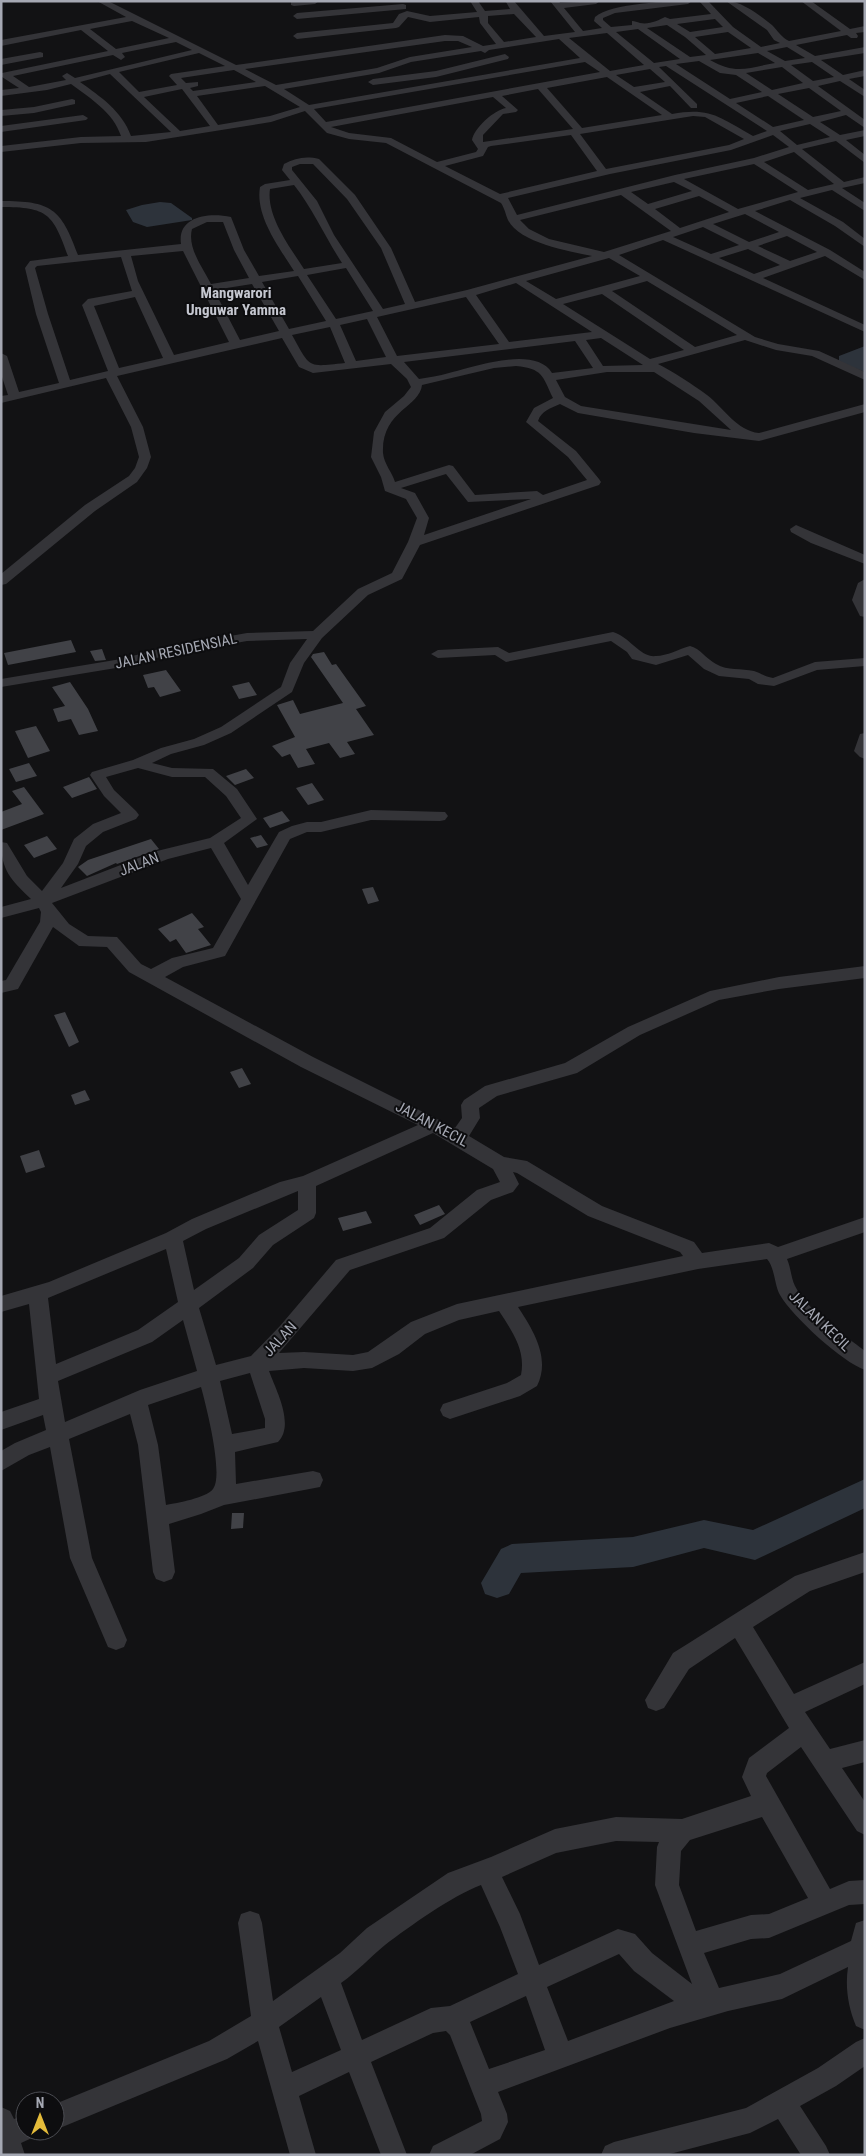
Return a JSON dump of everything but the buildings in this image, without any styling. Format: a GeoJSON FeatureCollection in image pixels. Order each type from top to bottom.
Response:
{"type":"FeatureCollection","features":[{"type":"Feature","properties":{"kind":"street"},"geometry":{"type":"LineString","coordinates":[[101,1],[132,18],[252,75],[302,103],[330,131],[342,135],[388,140],[496,198],[507,204],[512,219],[521,229],[540,238],[579,250],[608,254],[761,344],[815,353],[865,377]]}},
{"type":"Feature","properties":{"kind":"street"},"geometry":{"type":"LineString","coordinates":[[293,60],[297,36],[297,16],[293,2],[316,1]]}},
{"type":"Feature","properties":{"kind":"street"},"geometry":{"type":"LineString","coordinates":[[474,1],[483,19],[502,45]]}},
{"type":"Feature","properties":{"kind":"street"},"geometry":{"type":"LineString","coordinates":[[510,1],[516,11],[542,39]]}},
{"type":"Feature","properties":{"kind":"street"},"geometry":{"type":"LineString","coordinates":[[556,4],[596,1]]}},
{"type":"Feature","properties":{"kind":"street"},"geometry":{"type":"LineString","coordinates":[[605,1],[619,13],[641,26],[688,60]]}},
{"type":"Feature","properties":{"kind":"street"},"geometry":{"type":"LineString","coordinates":[[688,1],[599,17],[598,21],[672,83],[694,106]]}},
{"type":"Feature","properties":{"kind":"street"},"geometry":{"type":"LineString","coordinates":[[703,2],[718,1]]}},
{"type":"Feature","properties":{"kind":"street"},"geometry":{"type":"LineString","coordinates":[[730,1],[770,28],[777,38],[815,60],[865,94]]}},
{"type":"Feature","properties":{"kind":"street"},"geometry":{"type":"LineString","coordinates":[[805,1],[849,33],[865,42]]}},
{"type":"Feature","properties":{"kind":"street"},"geometry":{"type":"LineString","coordinates":[[703,2],[730,29],[758,50],[785,65],[865,125]]}},
{"type":"Feature","properties":{"kind":"street"},"geometry":{"type":"LineString","coordinates":[[556,4],[581,34]]}},
{"type":"Feature","properties":{"kind":"street"},"geometry":{"type":"LineString","coordinates":[[297,16],[403,7],[448,27],[460,38],[484,49],[497,58]]}},
{"type":"Feature","properties":{"kind":"street"},"geometry":{"type":"LineString","coordinates":[[403,7],[402,16],[396,26],[410,60]]}},
{"type":"Feature","properties":{"kind":"street"},"geometry":{"type":"LineString","coordinates":[[658,7],[668,22],[688,35],[714,57]]}},
{"type":"Feature","properties":{"kind":"street"},"geometry":{"type":"LineString","coordinates":[[191,94],[270,85],[300,76],[340,76],[382,69],[385,56],[402,44],[448,27],[516,11]]}},
{"type":"Feature","properties":{"kind":"street"},"geometry":{"type":"LineString","coordinates":[[297,36],[341,41],[385,56],[410,60],[542,39],[716,16]]}},
{"type":"Feature","properties":{"kind":"street"},"geometry":{"type":"LineString","coordinates":[[1,43],[54,38],[84,28],[132,18]]}},
{"type":"Feature","properties":{"kind":"street"},"geometry":{"type":"LineString","coordinates":[[483,19],[523,18]]}},
{"type":"Feature","properties":{"kind":"street"},"geometry":{"type":"LineString","coordinates":[[174,76],[318,57],[363,28],[396,26]]}},
{"type":"Feature","properties":{"kind":"street"},"geometry":{"type":"LineString","coordinates":[[84,28],[116,51],[131,67]]}},
{"type":"Feature","properties":{"kind":"street"},"geometry":{"type":"LineString","coordinates":[[363,28],[385,56]]}},
{"type":"Feature","properties":{"kind":"street"},"geometry":{"type":"LineString","coordinates":[[688,35],[730,29]]}},
{"type":"Feature","properties":{"kind":"street"},"geometry":{"type":"LineString","coordinates":[[325,125],[668,63],[788,45],[865,29]]}},
{"type":"Feature","properties":{"kind":"street"},"geometry":{"type":"LineString","coordinates":[[562,37],[587,59],[669,116]]}},
{"type":"Feature","properties":{"kind":"street"},"geometry":{"type":"LineString","coordinates":[[826,37],[865,59]]}},
{"type":"Feature","properties":{"kind":"street"},"geometry":{"type":"LineString","coordinates":[[11,80],[57,67],[71,60],[177,39]]}},
{"type":"Feature","properties":{"kind":"street"},"geometry":{"type":"LineString","coordinates":[[530,41],[555,64]]}},
{"type":"Feature","properties":{"kind":"street"},"geometry":{"type":"LineString","coordinates":[[557,48],[572,46]]}},
{"type":"Feature","properties":{"kind":"street"},"geometry":{"type":"LineString","coordinates":[[295,47],[318,57],[340,76]]}},
{"type":"Feature","properties":{"kind":"street"},"geometry":{"type":"LineString","coordinates":[[13,112],[2,93],[47,87],[201,50]]}},
{"type":"Feature","properties":{"kind":"street"},"geometry":{"type":"LineString","coordinates":[[702,58],[724,71],[738,72],[865,50]]}},
{"type":"Feature","properties":{"kind":"street"},"geometry":{"type":"LineString","coordinates":[[64,51],[71,60],[90,76]]}},
{"type":"Feature","properties":{"kind":"street"},"geometry":{"type":"LineString","coordinates":[[1,52],[5,61],[19,72]]}},
{"type":"Feature","properties":{"kind":"street"},"geometry":{"type":"LineString","coordinates":[[5,61],[46,54]]}},
{"type":"Feature","properties":{"kind":"street"},"geometry":{"type":"LineString","coordinates":[[373,82],[436,74],[515,55]]}},
{"type":"Feature","properties":{"kind":"street"},"geometry":{"type":"LineString","coordinates":[[1,129],[86,129],[127,140],[178,134],[271,120],[306,108],[325,98],[399,91],[587,59]]}},
{"type":"Feature","properties":{"kind":"street"},"geometry":{"type":"LineString","coordinates":[[156,61],[191,94],[216,128]]}},
{"type":"Feature","properties":{"kind":"street"},"geometry":{"type":"LineString","coordinates":[[278,62],[300,76],[325,98]]}},
{"type":"Feature","properties":{"kind":"street"},"geometry":{"type":"LineString","coordinates":[[668,63],[790,142],[865,208]]}},
{"type":"Feature","properties":{"kind":"street"},"geometry":{"type":"LineString","coordinates":[[28,90],[4,75],[57,67],[108,108],[124,129],[127,140]]}},
{"type":"Feature","properties":{"kind":"street"},"geometry":{"type":"LineString","coordinates":[[112,71],[178,134]]}},
{"type":"Feature","properties":{"kind":"street"},"geometry":{"type":"LineString","coordinates":[[738,72],[838,138],[865,160]]}},
{"type":"Feature","properties":{"kind":"street"},"geometry":{"type":"LineString","coordinates":[[362,73],[373,82],[399,91]]}},
{"type":"Feature","properties":{"kind":"street"},"geometry":{"type":"LineString","coordinates":[[728,102],[865,73]]}},
{"type":"Feature","properties":{"kind":"street"},"geometry":{"type":"LineString","coordinates":[[139,96],[183,86],[252,75]]}},
{"type":"Feature","properties":{"kind":"street"},"geometry":{"type":"LineString","coordinates":[[500,75],[521,90]]}},
{"type":"Feature","properties":{"kind":"street"},"geometry":{"type":"LineString","coordinates":[[457,82],[475,97]]}},
{"type":"Feature","properties":{"kind":"street"},"geometry":{"type":"LineString","coordinates":[[632,90],[672,83]]}},
{"type":"Feature","properties":{"kind":"street"},"geometry":{"type":"LineString","coordinates":[[47,87],[72,102],[86,129]]}},
{"type":"Feature","properties":{"kind":"street"},"geometry":{"type":"LineString","coordinates":[[420,87],[439,105]]}},
{"type":"Feature","properties":{"kind":"street"},"geometry":{"type":"LineString","coordinates":[[541,87],[562,109],[604,173]]}},
{"type":"Feature","properties":{"kind":"street"},"geometry":{"type":"LineString","coordinates":[[482,148],[476,140],[478,134],[500,112],[513,110],[496,94]]}},
{"type":"Feature","properties":{"kind":"street"},"geometry":{"type":"LineString","coordinates":[[1,113],[72,102]]}},
{"type":"Feature","properties":{"kind":"street"},"geometry":{"type":"LineString","coordinates":[[496,198],[590,176],[731,147],[773,131],[849,112]]}},
{"type":"Feature","properties":{"kind":"street"},"geometry":{"type":"LineString","coordinates":[[435,165],[480,154],[482,148],[489,143],[693,113],[707,115],[751,139]]}},
{"type":"Feature","properties":{"kind":"street"},"geometry":{"type":"LineString","coordinates":[[1,149],[14,148],[86,129]]}},
{"type":"Feature","properties":{"kind":"street"},"geometry":{"type":"LineString","coordinates":[[512,219],[675,178],[756,161],[838,138],[865,133]]}},
{"type":"Feature","properties":{"kind":"street"},"geometry":{"type":"LineString","coordinates":[[1,136],[14,148]]}},
{"type":"Feature","properties":{"kind":"street"},"geometry":{"type":"LineString","coordinates":[[410,306],[386,248],[367,223],[351,197],[318,163],[312,160],[298,161],[287,166],[296,182],[312,201],[329,235],[376,314],[396,361],[416,383]]}},
{"type":"Feature","properties":{"kind":"street"},"geometry":{"type":"LineString","coordinates":[[756,161],[806,192]]}},
{"type":"Feature","properties":{"kind":"street"},"geometry":{"type":"LineString","coordinates":[[590,176],[647,208],[678,232]]}},
{"type":"Feature","properties":{"kind":"street"},"geometry":{"type":"LineString","coordinates":[[675,178],[700,192],[789,232],[826,252],[865,277]]}},
{"type":"Feature","properties":{"kind":"street"},"geometry":{"type":"LineString","coordinates":[[1,400],[236,344],[469,293],[608,254],[806,192],[865,180]]}},
{"type":"Feature","properties":{"kind":"street"},"geometry":{"type":"LineString","coordinates":[[296,182],[268,186],[262,192],[265,206],[273,226],[300,272],[334,323],[352,366]]}},
{"type":"Feature","properties":{"kind":"street"},"geometry":{"type":"LineString","coordinates":[[647,208],[700,192]]}},
{"type":"Feature","properties":{"kind":"street"},"geometry":{"type":"LineString","coordinates":[[792,197],[839,224],[865,244]]}},
{"type":"Feature","properties":{"kind":"street"},"geometry":{"type":"LineString","coordinates":[[1,204],[24,204],[52,212],[58,218],[74,258]]}},
{"type":"Feature","properties":{"kind":"street"},"geometry":{"type":"LineString","coordinates":[[236,344],[187,247],[186,231],[191,224],[215,219],[227,219],[239,250],[303,366],[307,368],[320,370],[604,334]]}},
{"type":"Feature","properties":{"kind":"street"},"geometry":{"type":"LineString","coordinates":[[705,224],[790,265]]}},
{"type":"Feature","properties":{"kind":"street"},"geometry":{"type":"LineString","coordinates":[[710,258],[789,232]]}},
{"type":"Feature","properties":{"kind":"street"},"geometry":{"type":"LineString","coordinates":[[664,237],[865,329]]}},
{"type":"Feature","properties":{"kind":"street"},"geometry":{"type":"LineString","coordinates":[[66,385],[42,314],[30,268],[34,263],[187,247]]}},
{"type":"Feature","properties":{"kind":"street"},"geometry":{"type":"LineString","coordinates":[[754,278],[826,252]]}},
{"type":"Feature","properties":{"kind":"street"},"geometry":{"type":"LineString","coordinates":[[125,254],[138,293],[170,360]]}},
{"type":"Feature","properties":{"kind":"street"},"geometry":{"type":"LineString","coordinates":[[208,288],[347,265]]}},
{"type":"Feature","properties":{"kind":"street"},"geometry":{"type":"LineString","coordinates":[[555,303],[650,277]]}},
{"type":"Feature","properties":{"kind":"street"},"geometry":{"type":"LineString","coordinates":[[518,280],[703,398],[738,430],[748,436]]}},
{"type":"Feature","properties":{"kind":"street"},"geometry":{"type":"LineString","coordinates":[[604,290],[694,351]]}},
{"type":"Feature","properties":{"kind":"street"},"geometry":{"type":"LineString","coordinates":[[1,581],[90,508],[133,479],[141,468],[145,457],[137,428],[113,374],[88,305],[92,301],[138,293]]}},
{"type":"Feature","properties":{"kind":"street"},"geometry":{"type":"LineString","coordinates":[[469,293],[507,347]]}},
{"type":"Feature","properties":{"kind":"street"},"geometry":{"type":"LineString","coordinates":[[549,378],[600,370],[653,365],[747,336]]}},
{"type":"Feature","properties":{"kind":"street"},"geometry":{"type":"LineString","coordinates":[[579,338],[600,370]]}},
{"type":"Feature","properties":{"kind":"street"},"geometry":{"type":"LineString","coordinates":[[1,356],[16,397]]}},
{"type":"Feature","properties":{"kind":"street"},"geometry":{"type":"LineString","coordinates":[[416,383],[449,377],[493,364],[516,363],[535,365],[546,372],[560,399],[574,407],[586,411],[748,436],[769,436],[865,408]]}},
{"type":"Feature","properties":{"kind":"street"},"geometry":{"type":"LineString","coordinates":[[389,488],[389,477],[377,453],[380,433],[389,415],[415,392],[416,383]]}},
{"type":"Feature","properties":{"kind":"street"},"geometry":{"type":"LineString","coordinates":[[415,542],[595,482],[572,454],[532,422],[532,417],[537,411],[560,399]]}},
{"type":"Feature","properties":{"kind":"street"},"geometry":{"type":"LineString","coordinates":[[389,488],[449,469],[472,498],[560,494]]}},
{"type":"Feature","properties":{"kind":"street"},"geometry":{"type":"LineString","coordinates":[[5,989],[48,922],[46,907],[70,864],[79,842],[98,828],[131,815],[109,793],[97,775],[138,763],[166,750],[199,742],[226,730],[287,689],[297,663],[317,635],[363,592],[397,576],[415,542],[423,518],[412,496],[389,488]]}},
{"type":"Feature","properties":{"kind":"street"},"geometry":{"type":"LineString","coordinates":[[796,529],[816,540],[865,560]]}},
{"type":"Feature","properties":{"kind":"street"},"geometry":{"type":"LineString","coordinates":[[865,582],[859,600],[865,613]]}},
{"type":"Feature","properties":{"kind":"street","name":"JALAN RESIDENSIAL"},"geometry":{"type":"LineString","coordinates":[[1,683],[122,663],[163,652],[248,636],[317,635]]}},
{"type":"Feature","properties":{"kind":"street"},"geometry":{"type":"LineString","coordinates":[[438,654],[498,651],[506,658],[613,636],[632,649],[637,656],[656,661],[690,650],[709,666],[724,672],[752,676],[763,681],[774,682],[815,666],[865,662]]}},
{"type":"Feature","properties":{"kind":"street"},"geometry":{"type":"LineString","coordinates":[[865,737],[861,751],[865,754]]}},
{"type":"Feature","properties":{"kind":"street"},"geometry":{"type":"LineString","coordinates":[[138,763],[163,772],[183,775],[208,772],[231,790],[249,819],[215,842],[249,900]]}},
{"type":"Feature","properties":{"kind":"street"},"geometry":{"type":"LineString","coordinates":[[152,977],[178,962],[219,952],[284,836],[298,829],[314,825],[321,827],[371,815],[440,816]]}},
{"type":"Feature","properties":{"kind":"street","name":"JALAN"},"geometry":{"type":"LineString","coordinates":[[1,913],[46,907],[163,855],[215,842]]}},
{"type":"Feature","properties":{"kind":"street","name":"JALAN KECIL"},"geometry":{"type":"LineString","coordinates":[[1,847],[21,880],[63,928],[85,942],[111,941],[135,968],[307,1062],[460,1138],[500,1164],[521,1166],[595,1211],[687,1247],[698,1260]]}},
{"type":"Feature","properties":{"kind":"street"},"geometry":{"type":"LineString","coordinates":[[460,1138],[471,1118],[470,1105],[491,1090],[571,1068],[618,1040],[674,1012],[716,995],[750,987],[865,972]]}},
{"type":"Feature","properties":{"kind":"street"},"geometry":{"type":"LineString","coordinates":[[1,1304],[38,1293],[173,1238],[199,1224],[288,1187],[307,1182],[434,1125]]}},
{"type":"Feature","properties":{"kind":"street","name":"JALAN"},"geometry":{"type":"LineString","coordinates":[[3,1456],[147,1396],[208,1376],[257,1364],[287,1332],[343,1265],[437,1233],[484,1194],[510,1184],[500,1164]]}},
{"type":"Feature","properties":{"kind":"street"},"geometry":{"type":"LineString","coordinates":[[48,1376],[145,1336],[246,1263],[266,1240],[307,1213],[307,1182]]}},
{"type":"Feature","properties":{"kind":"street"},"geometry":{"type":"LineString","coordinates":[[224,1445],[271,1436],[276,1432],[276,1419],[257,1364],[304,1360],[353,1363],[372,1360],[392,1348],[418,1328],[457,1312],[698,1260],[769,1251],[777,1256],[865,1224]]}},
{"type":"Feature","properties":{"kind":"street"},"geometry":{"type":"LineString","coordinates":[[173,1238],[228,1462],[226,1489],[221,1496]]}},
{"type":"Feature","properties":{"kind":"street","name":"JALAN KECIL"},"geometry":{"type":"LineString","coordinates":[[777,1256],[782,1279],[793,1298],[833,1337],[865,1362]]}},
{"type":"Feature","properties":{"kind":"street"},"geometry":{"type":"LineString","coordinates":[[38,1293],[50,1404],[58,1434],[81,1558],[116,1640]]}},
{"type":"Feature","properties":{"kind":"street"},"geometry":{"type":"LineString","coordinates":[[450,1410],[513,1390],[530,1380],[532,1371],[531,1345],[504,1302]]}},
{"type":"Feature","properties":{"kind":"street"},"geometry":{"type":"LineString","coordinates":[[137,1401],[148,1445],[164,1572]]}},
{"type":"Feature","properties":{"kind":"street"},"geometry":{"type":"LineString","coordinates":[[1,1420],[50,1404]]}},
{"type":"Feature","properties":{"kind":"street"},"geometry":{"type":"LineString","coordinates":[[157,1517],[209,1502],[221,1496],[313,1480]]}},
{"type":"Feature","properties":{"kind":"street"},"geometry":{"type":"LineString","coordinates":[[656,1700],[681,1661],[803,1583],[865,1562]]}},
{"type":"Feature","properties":{"kind":"street"},"geometry":{"type":"LineString","coordinates":[[739,1624],[804,1731],[865,1823]]}},
{"type":"Feature","properties":{"kind":"street"},"geometry":{"type":"LineString","coordinates":[[790,1708],[865,1673]]}},
{"type":"Feature","properties":{"kind":"street"},"geometry":{"type":"LineString","coordinates":[[804,1731],[757,1766],[754,1777],[767,1804],[825,1903]]}},
{"type":"Feature","properties":{"kind":"street"},"geometry":{"type":"LineString","coordinates":[[824,1762],[865,1751]]}},
{"type":"Feature","properties":{"kind":"street"},"geometry":{"type":"LineString","coordinates":[[65,2113],[218,2050],[266,2021],[350,1962],[376,1937],[405,1915],[457,1882],[555,1841],[616,1829],[682,1831],[767,1804]]}},
{"type":"Feature","properties":{"kind":"street"},"geometry":{"type":"LineString","coordinates":[[682,1831],[669,1847],[667,1885],[688,1945],[705,2005]]}},
{"type":"Feature","properties":{"kind":"street"},"geometry":{"type":"LineString","coordinates":[[487,1871],[511,1923],[561,2057]]}},
{"type":"Feature","properties":{"kind":"street"},"geometry":{"type":"LineString","coordinates":[[688,1945],[751,1927],[769,1926],[849,1893],[865,1892]]}},
{"type":"Feature","properties":{"kind":"street"},"geometry":{"type":"LineString","coordinates":[[250,1923],[261,2008],[303,2155]]}},
{"type":"Feature","properties":{"kind":"street"},"geometry":{"type":"LineString","coordinates":[[283,2090],[431,2021],[451,2018],[618,1941],[626,1942],[643,1962],[679,1989],[705,2005]]}},
{"type":"Feature","properties":{"kind":"street"},"geometry":{"type":"LineString","coordinates":[[483,2084],[561,2057],[670,2015],[782,1986],[864,1943]]}},
{"type":"Feature","properties":{"kind":"street"},"geometry":{"type":"LineString","coordinates":[[864,1943],[858,1984],[865,2017]]}},
{"type":"Feature","properties":{"kind":"street"},"geometry":{"type":"LineString","coordinates":[[326,1978],[394,2155]]}},
{"type":"Feature","properties":{"kind":"street"},"geometry":{"type":"LineString","coordinates":[[442,2155],[491,2130],[495,2122],[483,2084],[459,2026],[451,2018]]}},
{"type":"Feature","properties":{"kind":"street"},"geometry":{"type":"LineString","coordinates":[[614,2155],[656,2150],[750,2120],[826,2078],[865,2051]]}},
{"type":"Feature","properties":{"kind":"street"},"geometry":{"type":"LineString","coordinates":[[782,2102],[817,2155]]}},
{"type":"Feature","properties":{"kind":"shaded area"},"geometry":{"type":"Polygon","coordinates":[[[160,202],[171,203],[192,218],[192,220],[147,227],[133,222],[126,210],[160,202]]]}},
{"type":"Feature","properties":{"kind":"shaded area"},"geometry":{"type":"Polygon","coordinates":[[[865,346],[865,372],[839,362],[839,356],[865,346]]]}},
{"type":"Feature","properties":{"kind":"waterway"},"geometry":{"type":"LineString","coordinates":[[497,1583],[512,1559],[633,1552],[704,1534],[755,1545],[865,1493]]}},
{"type":"Feature","properties":{"kind":"district","name":"Mangwarori Unguwar Yamma"},"geometry":{"type":"Point","coordinates":[236,302]}}]}
